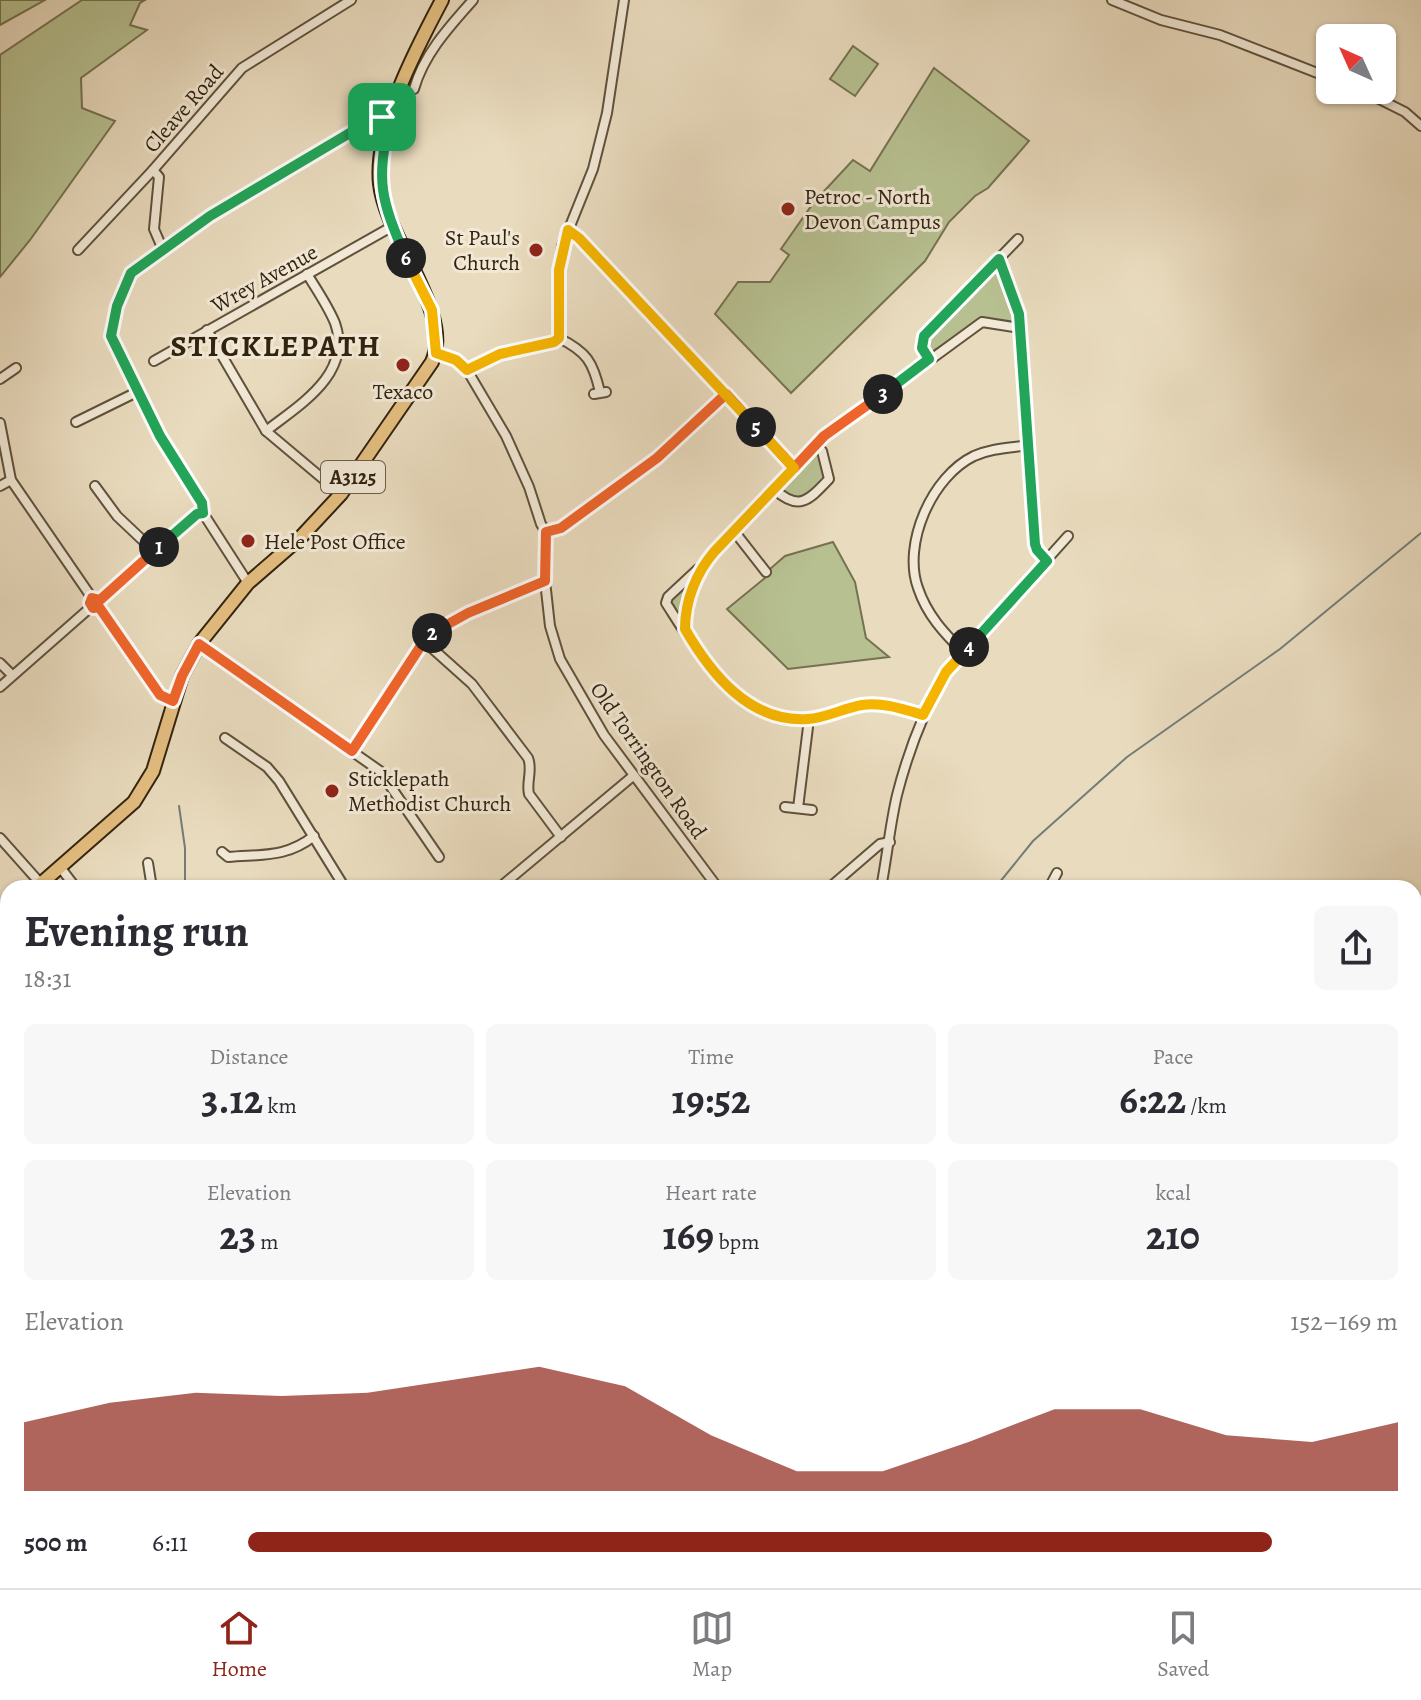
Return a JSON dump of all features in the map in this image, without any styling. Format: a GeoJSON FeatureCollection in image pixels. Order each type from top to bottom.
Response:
{"type":"FeatureCollection","features":[{"type":"Feature","properties":{"kind":"main road"},"geometry":{"type":"LineString","coordinates":[[436,353],[432,310],[393,226],[380,182],[390,118],[405,74],[442,0]]}},
{"type":"Feature","properties":{"kind":"main road","name":"A3125"},"geometry":{"type":"LineString","coordinates":[[45,880],[134,802],[160,752],[182,676],[199,644],[248,583],[300,538],[341,494],[415,389],[436,353]]}},
{"type":"Feature","properties":{"kind":"street","name":"Cleave Road"},"geometry":{"type":"LineString","coordinates":[[163,250],[154,229],[159,177],[153,170],[242,68],[351,0]]}},
{"type":"Feature","properties":{"kind":"street"},"geometry":{"type":"LineString","coordinates":[[414,89],[430,53],[473,0]]}},
{"type":"Feature","properties":{"kind":"street"},"geometry":{"type":"LineString","coordinates":[[559,338],[559,270],[568,230],[593,169],[604,127],[624,0]]}},
{"type":"Feature","properties":{"kind":"street"},"geometry":{"type":"LineString","coordinates":[[1112,0],[1161,20],[1220,35],[1316,73]]}},
{"type":"Feature","properties":{"kind":"street"},"geometry":{"type":"LineString","coordinates":[[1389,104],[1405,112],[1421,126]]}},
{"type":"Feature","properties":{"kind":"street"},"geometry":{"type":"LineString","coordinates":[[248,583],[160,436],[111,336],[117,306],[136,268],[210,216],[370,121],[390,118]]}},
{"type":"Feature","properties":{"kind":"street"},"geometry":{"type":"LineString","coordinates":[[78,250],[153,170]]}},
{"type":"Feature","properties":{"kind":"street","name":"Wrey Avenue"},"geometry":{"type":"LineString","coordinates":[[154,361],[393,226]]}},
{"type":"Feature","properties":{"kind":"street"},"geometry":{"type":"LineString","coordinates":[[568,230],[579,238],[794,468]]}},
{"type":"Feature","properties":{"kind":"street"},"geometry":{"type":"LineString","coordinates":[[929,359],[922,348],[924,336],[1018,239]]}},
{"type":"Feature","properties":{"kind":"street"},"geometry":{"type":"LineString","coordinates":[[999,259],[1019,314],[1035,544],[1047,561]]}},
{"type":"Feature","properties":{"kind":"street"},"geometry":{"type":"LineString","coordinates":[[266,431],[316,391],[329,377],[335,362],[338,334],[307,274]]}},
{"type":"Feature","properties":{"kind":"street"},"geometry":{"type":"LineString","coordinates":[[923,715],[903,708],[873,704],[809,719],[776,717],[748,703],[705,664],[667,600],[815,444],[982,322],[1020,328]]}},
{"type":"Feature","properties":{"kind":"street"},"geometry":{"type":"LineString","coordinates":[[207,330],[266,431],[341,494]]}},
{"type":"Feature","properties":{"kind":"street"},"geometry":{"type":"LineString","coordinates":[[436,353],[456,360],[467,370],[500,354],[554,342],[559,338]]}},
{"type":"Feature","properties":{"kind":"street"},"geometry":{"type":"LineString","coordinates":[[559,338],[584,353],[592,365],[600,393]]}},
{"type":"Feature","properties":{"kind":"street"},"geometry":{"type":"LineString","coordinates":[[0,379],[16,368]]}},
{"type":"Feature","properties":{"kind":"street","name":"Old Torrington Road"},"geometry":{"type":"LineString","coordinates":[[467,370],[506,436],[546,532],[545,581],[550,626],[560,659],[604,735],[712,880]]}},
{"type":"Feature","properties":{"kind":"street"},"geometry":{"type":"LineString","coordinates":[[76,422],[139,391]]}},
{"type":"Feature","properties":{"kind":"street"},"geometry":{"type":"LineString","coordinates":[[546,532],[561,528],[657,458],[726,394]]}},
{"type":"Feature","properties":{"kind":"street"},"geometry":{"type":"LineString","coordinates":[[0,423],[11,480],[160,695],[173,701]]}},
{"type":"Feature","properties":{"kind":"street"},"geometry":{"type":"LineString","coordinates":[[774,489],[785,498],[801,502],[808,500],[829,479],[822,451],[815,444]]}},
{"type":"Feature","properties":{"kind":"street"},"geometry":{"type":"LineString","coordinates":[[964,653],[931,618],[916,585],[914,562],[921,522],[928,503],[961,464],[992,450],[1029,445]]}},
{"type":"Feature","properties":{"kind":"street"},"geometry":{"type":"LineString","coordinates":[[0,486],[11,480]]}},
{"type":"Feature","properties":{"kind":"street"},"geometry":{"type":"LineString","coordinates":[[95,486],[117,516],[154,551]]}},
{"type":"Feature","properties":{"kind":"street"},"geometry":{"type":"LineString","coordinates":[[0,687],[202,508]]}},
{"type":"Feature","properties":{"kind":"street"},"geometry":{"type":"LineString","coordinates":[[734,531],[766,572]]}},
{"type":"Feature","properties":{"kind":"street"},"geometry":{"type":"LineString","coordinates":[[883,880],[897,796],[923,715],[946,672],[1068,536]]}},
{"type":"Feature","properties":{"kind":"street"},"geometry":{"type":"LineString","coordinates":[[685,629],[691,594],[702,566]]}},
{"type":"Feature","properties":{"kind":"street"},"geometry":{"type":"LineString","coordinates":[[352,751],[430,633],[468,613],[545,581]]}},
{"type":"Feature","properties":{"kind":"street"},"geometry":{"type":"LineString","coordinates":[[424,641],[472,684],[528,758],[531,765],[529,794],[561,837]]}},
{"type":"Feature","properties":{"kind":"street"},"geometry":{"type":"LineString","coordinates":[[199,644],[380,771],[439,857]]}},
{"type":"Feature","properties":{"kind":"street"},"geometry":{"type":"LineString","coordinates":[[0,663],[12,675]]}},
{"type":"Feature","properties":{"kind":"street"},"geometry":{"type":"LineString","coordinates":[[798,808],[809,719]]}},
{"type":"Feature","properties":{"kind":"street"},"geometry":{"type":"LineString","coordinates":[[228,744],[267,767],[340,880]]}},
{"type":"Feature","properties":{"kind":"street"},"geometry":{"type":"LineString","coordinates":[[509,880],[633,776]]}},
{"type":"Feature","properties":{"kind":"street"},"geometry":{"type":"LineString","coordinates":[[785,807],[812,810]]}},
{"type":"Feature","properties":{"kind":"street"},"geometry":{"type":"LineString","coordinates":[[224,858],[298,849],[314,836]]}},
{"type":"Feature","properties":{"kind":"street"},"geometry":{"type":"LineString","coordinates":[[0,838],[33,880]]}},
{"type":"Feature","properties":{"kind":"street"},"geometry":{"type":"LineString","coordinates":[[838,880],[880,844],[890,842]]}},
{"type":"Feature","properties":{"kind":"street"},"geometry":{"type":"LineString","coordinates":[[60,867],[70,880]]}},
{"type":"Feature","properties":{"kind":"street"},"geometry":{"type":"LineString","coordinates":[[151,880],[149,867],[162,870]]}},
{"type":"Feature","properties":{"kind":"street"},"geometry":{"type":"LineString","coordinates":[[1053,880],[1057,873]]}},
{"type":"Feature","properties":{"kind":"green space"},"geometry":{"type":"Polygon","coordinates":[[[0,0],[45,0],[0,25],[0,0]]]}},
{"type":"Feature","properties":{"kind":"green space"},"geometry":{"type":"Polygon","coordinates":[[[82,0],[145,0],[140,3],[130,25],[147,30],[81,78],[82,108],[115,121],[0,277],[0,55],[82,0]]]}},
{"type":"Feature","properties":{"kind":"green space"},"geometry":{"type":"Polygon","coordinates":[[[853,46],[878,64],[855,96],[830,79],[853,46]]]}},
{"type":"Feature","properties":{"kind":"green space"},"geometry":{"type":"Polygon","coordinates":[[[934,68],[1029,141],[988,188],[975,196],[949,222],[925,261],[791,393],[715,314],[738,282],[770,282],[789,255],[781,249],[814,202],[853,160],[870,171],[934,68]]]}},
{"type":"Feature","properties":{"kind":"green space"},"geometry":{"type":"Polygon","coordinates":[[[998,264],[1017,315],[1015,323],[984,318],[930,353],[925,347],[926,338],[998,264]]]}},
{"type":"Feature","properties":{"kind":"green space"},"geometry":{"type":"Polygon","coordinates":[[[815,449],[819,452],[826,477],[820,484],[799,498],[777,489],[815,449]]]}},
{"type":"Feature","properties":{"kind":"green space"},"geometry":{"type":"Polygon","coordinates":[[[833,542],[855,582],[866,638],[889,657],[788,669],[727,609],[771,573],[770,569],[785,556],[833,542]]]}},
{"type":"Feature","properties":{"kind":"green space"},"geometry":{"type":"Polygon","coordinates":[[[685,585],[688,594],[683,615],[680,616],[670,600],[685,585]]]}},
{"type":"Feature","properties":{"kind":"waterway"},"geometry":{"type":"LineString","coordinates":[[1001,880],[1033,841],[1127,757],[1280,649],[1421,533]]}},
{"type":"Feature","properties":{"kind":"waterway"},"geometry":{"type":"LineString","coordinates":[[179,806],[185,848],[185,880]]}},
{"type":"Feature","properties":{"kind":"place","name":"Petroc - North Devon Campus"},"geometry":{"type":"Point","coordinates":[788,209]}},
{"type":"Feature","properties":{"kind":"place","name":"St Paul's Church"},"geometry":{"type":"Point","coordinates":[536,250]}},
{"type":"Feature","properties":{"kind":"place","name":"Texaco"},"geometry":{"type":"Point","coordinates":[403,365]}},
{"type":"Feature","properties":{"kind":"place","name":"Hele Post Office"},"geometry":{"type":"Point","coordinates":[248,541]}},
{"type":"Feature","properties":{"kind":"place","name":"Sticklepath Methodist Church"},"geometry":{"type":"Point","coordinates":[332,791]}},
{"type":"Feature","properties":{"kind":"district","name":"STICKLEPATH"},"geometry":{"type":"Point","coordinates":[276,346]}},
{"type":"Feature","properties":{"kind":"route"},"geometry":{"type":"LineString","coordinates":[[382,117],[267,181],[136,268],[117,306],[111,336],[160,436],[202,503],[203,513],[197,514],[100,600],[92,598],[90,601],[91,607],[99,607],[160,695],[173,701],[199,644],[352,751],[430,633],[468,613],[545,581],[546,532],[561,528],[657,458],[726,394],[794,468],[824,436],[929,359],[922,348],[924,336],[999,259],[1019,314],[1035,544],[1047,561],[946,672],[923,715],[903,708],[873,704],[809,719],[776,717],[748,703],[705,664],[685,629],[696,579],[714,552],[794,468],[726,394],[702,368],[602,262],[568,230],[559,270],[560,333],[556,341],[500,354],[467,370],[456,360],[436,353],[432,310],[405,257],[383,200],[381,162],[390,118],[382,117]]}}]}
